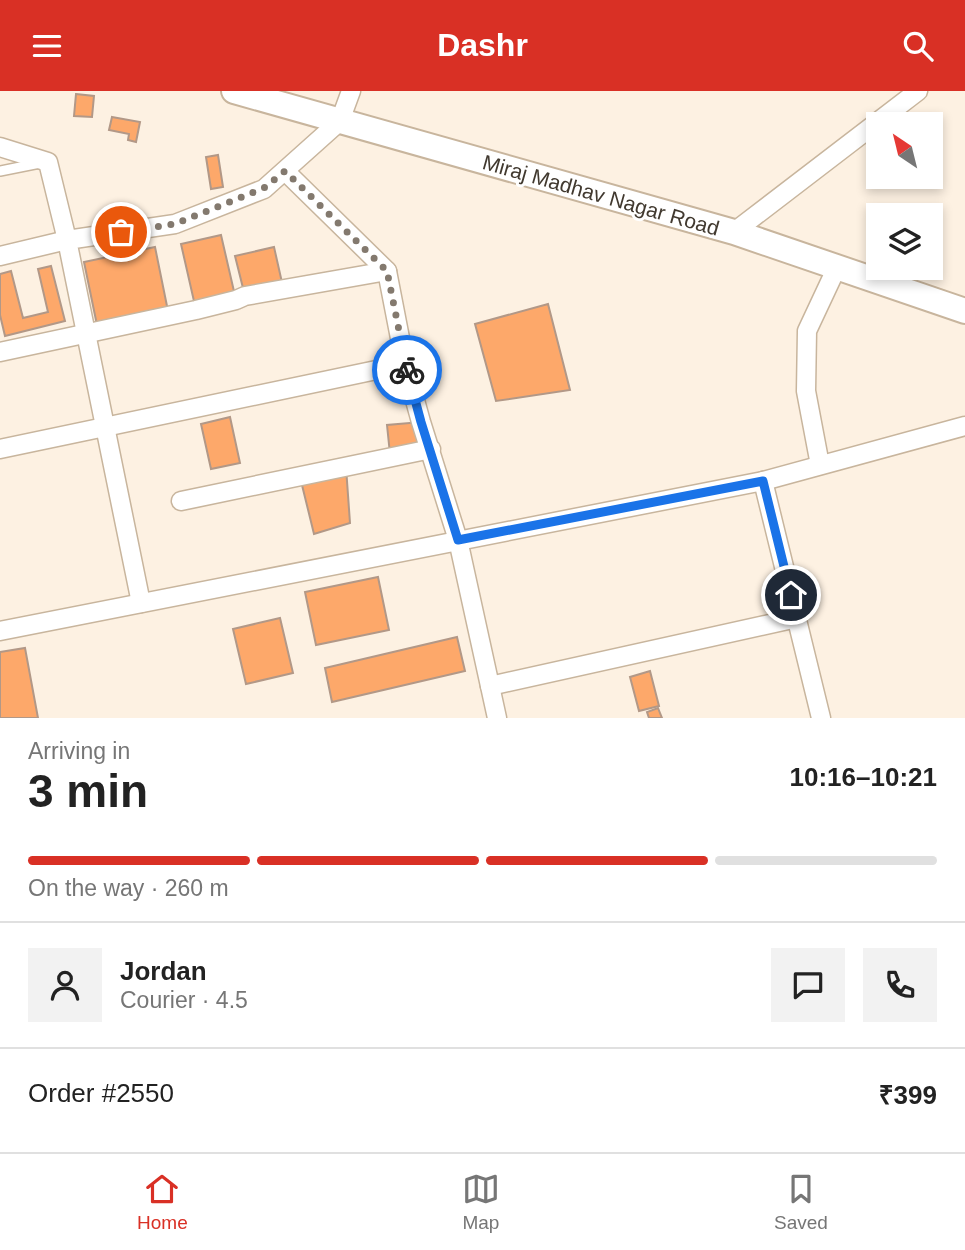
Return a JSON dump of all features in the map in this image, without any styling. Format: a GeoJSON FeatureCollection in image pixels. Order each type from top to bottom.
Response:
{"type":"FeatureCollection","features":[{"type":"Feature","properties":{"kind":"street","name":"Miraj Madhav Nagar Road"},"geometry":{"type":"LineString","coordinates":[[234,91],[734,232],[965,311]]}},
{"type":"Feature","properties":{"kind":"street"},"geometry":{"type":"LineString","coordinates":[[0,256],[67,240],[175,224],[264,188],[340,121],[351,91]]}},
{"type":"Feature","properties":{"kind":"street"},"geometry":{"type":"LineString","coordinates":[[734,232],[918,91]]}},
{"type":"Feature","properties":{"kind":"street"},"geometry":{"type":"LineString","coordinates":[[0,148],[48,162],[67,240],[141,603]]}},
{"type":"Feature","properties":{"kind":"street"},"geometry":{"type":"LineString","coordinates":[[285,171],[387,271],[405,363],[458,540],[497,718]]}},
{"type":"Feature","properties":{"kind":"street"},"geometry":{"type":"LineString","coordinates":[[820,465],[806,391],[807,331],[837,267]]}},
{"type":"Feature","properties":{"kind":"street"},"geometry":{"type":"LineString","coordinates":[[0,352],[245,296],[387,271]]}},
{"type":"Feature","properties":{"kind":"street"},"geometry":{"type":"LineString","coordinates":[[0,449],[405,363]]}},
{"type":"Feature","properties":{"kind":"street"},"geometry":{"type":"LineString","coordinates":[[0,631],[763,481],[965,426]]}},
{"type":"Feature","properties":{"kind":"street"},"geometry":{"type":"LineString","coordinates":[[181,501],[430,449]]}},
{"type":"Feature","properties":{"kind":"street"},"geometry":{"type":"LineString","coordinates":[[763,481],[821,718]]}},
{"type":"Feature","properties":{"kind":"street"},"geometry":{"type":"LineString","coordinates":[[490,686],[797,618]]}},
{"type":"Feature","properties":{"kind":"lane"},"geometry":{"type":"LineString","coordinates":[[0,171],[48,162]]}},
{"type":"Feature","properties":{"kind":"building"},"geometry":{"type":"Polygon","coordinates":[[[76,94],[94,96],[92,117],[74,116],[76,94]]]}},
{"type":"Feature","properties":{"kind":"building"},"geometry":{"type":"Polygon","coordinates":[[[112,117],[140,122],[136,142],[128,140],[129,134],[109,130],[112,117]]]}},
{"type":"Feature","properties":{"kind":"building"},"geometry":{"type":"Polygon","coordinates":[[[218,155],[223,187],[211,189],[206,157],[218,155]]]}},
{"type":"Feature","properties":{"kind":"building"},"geometry":{"type":"Polygon","coordinates":[[[221,235],[236,300],[196,310],[181,244],[221,235]]]}},
{"type":"Feature","properties":{"kind":"building"},"geometry":{"type":"Polygon","coordinates":[[[155,247],[168,311],[97,325],[84,262],[155,247]]]}},
{"type":"Feature","properties":{"kind":"building"},"geometry":{"type":"Polygon","coordinates":[[[274,247],[283,287],[245,296],[235,256],[274,247]]]}},
{"type":"Feature","properties":{"kind":"building"},"geometry":{"type":"Polygon","coordinates":[[[51,266],[65,321],[5,336],[0,315],[0,274],[11,271],[23,318],[48,312],[38,269],[51,266]]]}},
{"type":"Feature","properties":{"kind":"building"},"geometry":{"type":"Polygon","coordinates":[[[548,304],[570,390],[496,401],[475,324],[548,304]]]}},
{"type":"Feature","properties":{"kind":"building"},"geometry":{"type":"Polygon","coordinates":[[[230,417],[240,463],[211,469],[201,424],[230,417]]]}},
{"type":"Feature","properties":{"kind":"building"},"geometry":{"type":"Polygon","coordinates":[[[421,422],[424,450],[390,454],[387,425],[421,422]]]}},
{"type":"Feature","properties":{"kind":"building"},"geometry":{"type":"Polygon","coordinates":[[[346,467],[350,523],[314,534],[302,485],[346,467]]]}},
{"type":"Feature","properties":{"kind":"building"},"geometry":{"type":"Polygon","coordinates":[[[378,577],[389,630],[316,645],[305,592],[378,577]]]}},
{"type":"Feature","properties":{"kind":"building"},"geometry":{"type":"Polygon","coordinates":[[[280,618],[293,673],[246,684],[233,629],[280,618]]]}},
{"type":"Feature","properties":{"kind":"building"},"geometry":{"type":"Polygon","coordinates":[[[457,637],[465,671],[332,702],[325,668],[457,637]]]}},
{"type":"Feature","properties":{"kind":"building"},"geometry":{"type":"Polygon","coordinates":[[[25,648],[38,718],[0,718],[0,652],[25,648]]]}},
{"type":"Feature","properties":{"kind":"building"},"geometry":{"type":"Polygon","coordinates":[[[650,671],[659,706],[639,711],[630,677],[650,671]]]}},
{"type":"Feature","properties":{"kind":"building"},"geometry":{"type":"Polygon","coordinates":[[[658,708],[662,718],[649,718],[647,712],[658,708]]]}},
{"type":"Feature","properties":{"kind":"way so far"},"geometry":{"type":"LineString","coordinates":[[121,232],[175,224],[264,188],[285,171],[387,271],[407,370]]}},
{"type":"Feature","properties":{"kind":"route"},"geometry":{"type":"LineString","coordinates":[[407,370],[458,540],[763,481],[791,595]]}}]}
